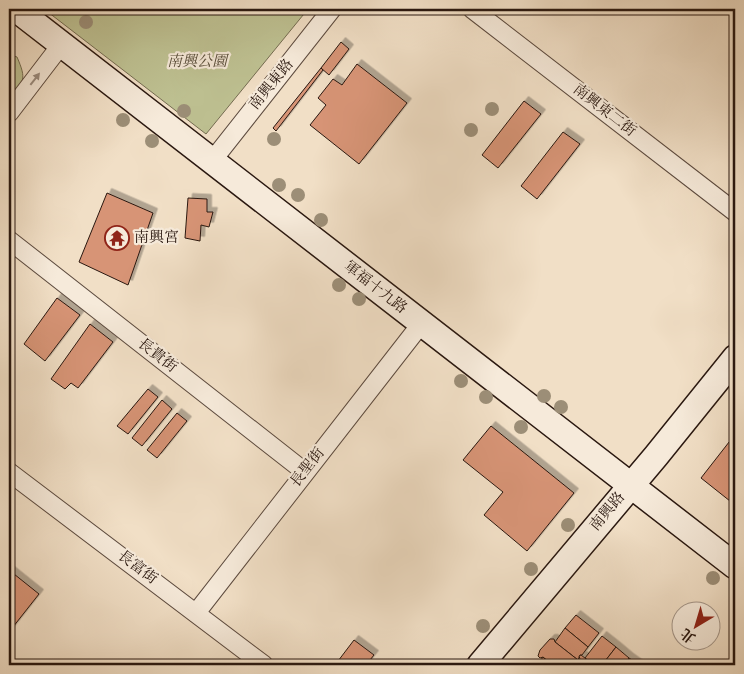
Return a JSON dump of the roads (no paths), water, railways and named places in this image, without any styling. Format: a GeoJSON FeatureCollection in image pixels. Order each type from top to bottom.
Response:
{"type":"FeatureCollection","features":[{"type":"Feature","properties":{"kind":"street","name":"軍福十九路"},"geometry":{"type":"LineString","coordinates":[[16,9],[735,566]]}},
{"type":"Feature","properties":{"kind":"street","name":"南興東路"},"geometry":{"type":"LineString","coordinates":[[212,161],[332,9]]}},
{"type":"Feature","properties":{"kind":"street","name":"南興東二街"},"geometry":{"type":"LineString","coordinates":[[472,9],[735,212]]}},
{"type":"Feature","properties":{"kind":"street"},"geometry":{"type":"LineString","coordinates":[[9,113],[61,45]]}},
{"type":"Feature","properties":{"kind":"street","name":"長貴街"},"geometry":{"type":"LineString","coordinates":[[9,240],[305,472]]}},
{"type":"Feature","properties":{"kind":"street","name":"長聖街"},"geometry":{"type":"LineString","coordinates":[[196,613],[421,324]]}},
{"type":"Feature","properties":{"kind":"street","name":"南興路"},"geometry":{"type":"LineString","coordinates":[[480,665],[735,358]]}},
{"type":"Feature","properties":{"kind":"street","name":"長富街"},"geometry":{"type":"LineString","coordinates":[[9,472],[264,665]]}},
{"type":"Feature","properties":{"kind":"place","name":"南興宮"},"geometry":{"type":"Point","coordinates":[117,238]}},
{"type":"Feature","properties":{"kind":"park label","name":"南興公園"},"geometry":{"type":"Point","coordinates":[197,62]}}]}
